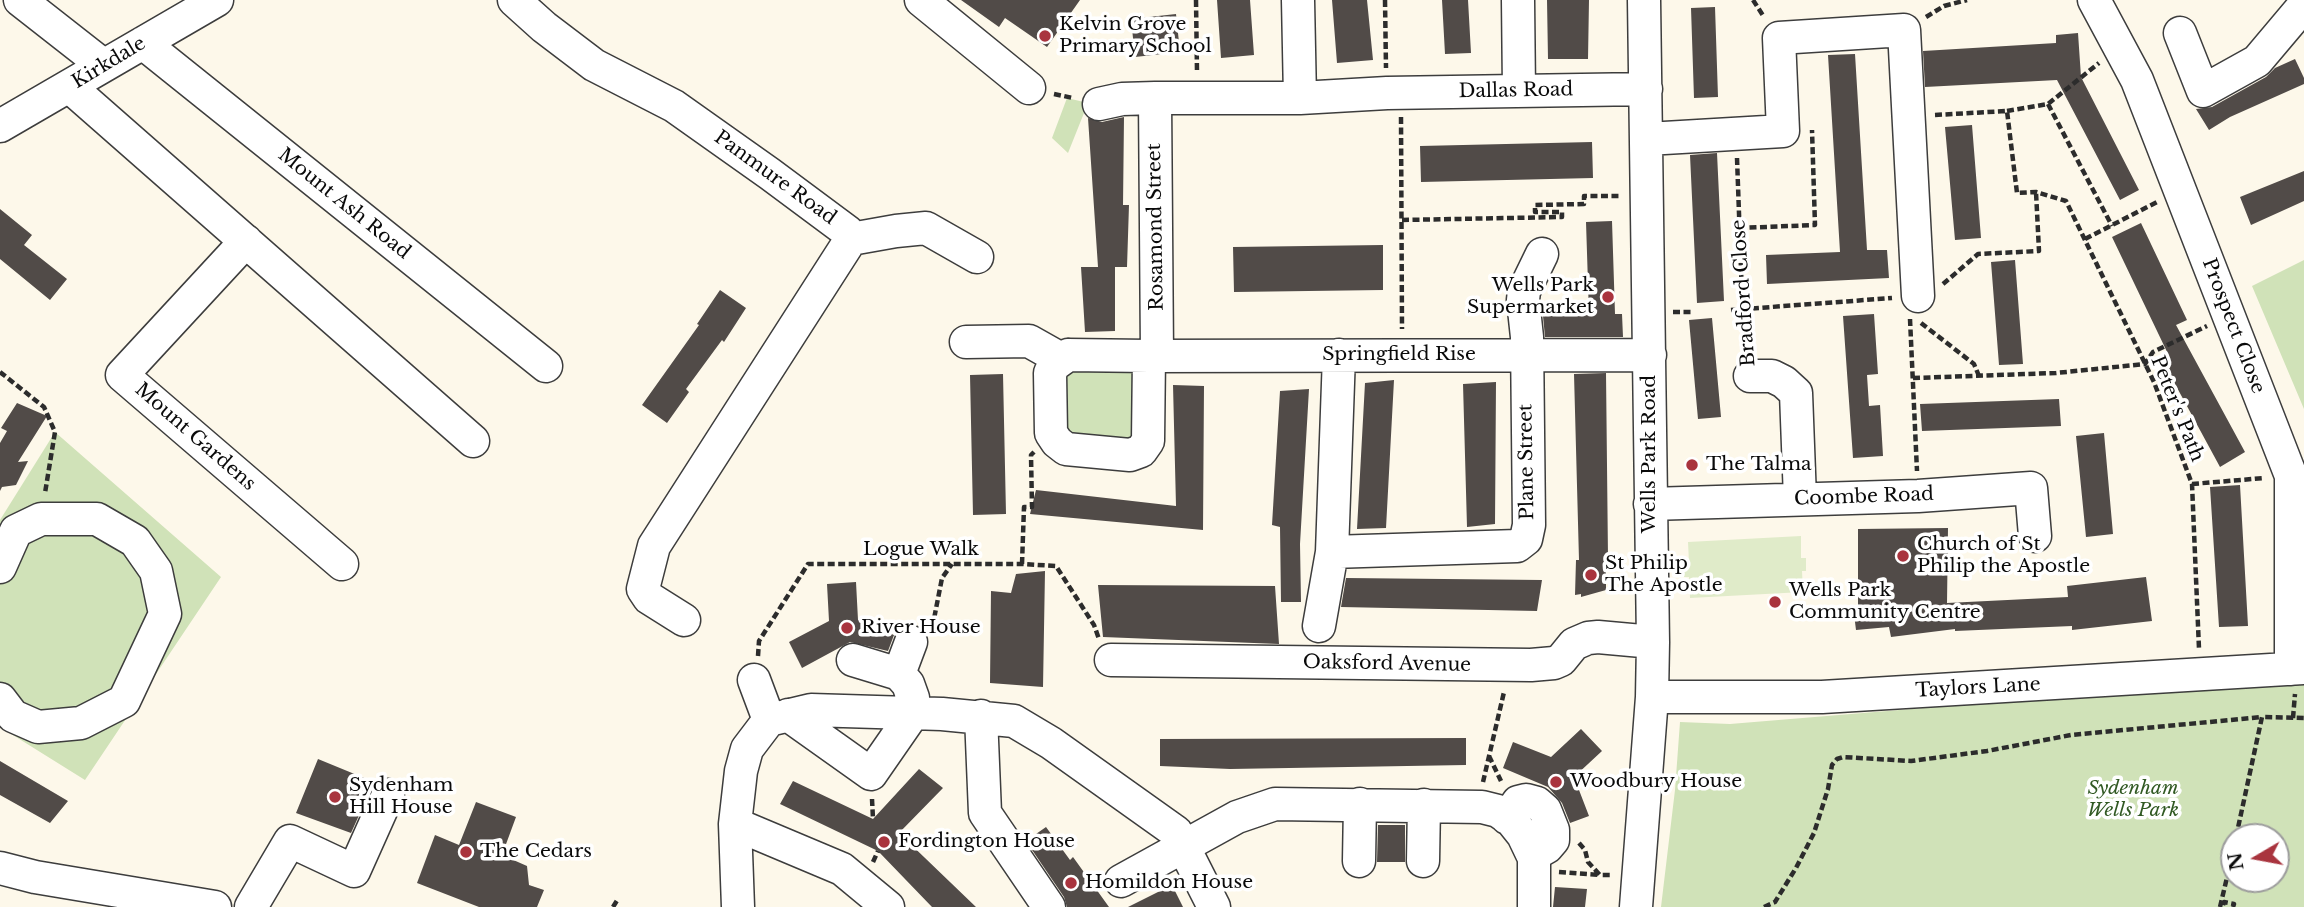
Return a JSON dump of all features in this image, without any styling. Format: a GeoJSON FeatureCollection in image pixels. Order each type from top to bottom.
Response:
{"type":"FeatureCollection","features":[{"type":"Feature","properties":{"kind":"street"},"geometry":{"type":"LineString","coordinates":[[20,0],[103,65]]}},
{"type":"Feature","properties":{"kind":"street","name":"Kirkdale"},"geometry":{"type":"LineString","coordinates":[[0,126],[217,0]]}},
{"type":"Feature","properties":{"kind":"street","name":"Panmure Road"},"geometry":{"type":"LineString","coordinates":[[514,0],[594,65],[674,106],[848,232],[851,239],[654,546],[643,589],[649,598],[684,620]]}},
{"type":"Feature","properties":{"kind":"street"},"geometry":{"type":"LineString","coordinates":[[921,0],[1030,88]]}},
{"type":"Feature","properties":{"kind":"street"},"geometry":{"type":"LineString","coordinates":[[1298,0],[1300,98]]}},
{"type":"Feature","properties":{"kind":"street"},"geometry":{"type":"LineString","coordinates":[[1518,0],[1519,91]]}},
{"type":"Feature","properties":{"kind":"street","name":"Wells Park Road"},"geometry":{"type":"LineString","coordinates":[[1637,892],[1652,697],[1653,642],[1644,0]]}},
{"type":"Feature","properties":{"kind":"street","name":"Prospect Close"},"geometry":{"type":"LineString","coordinates":[[2094,0],[2137,80],[2291,476],[2297,668]]}},
{"type":"Feature","properties":{"kind":"street"},"geometry":{"type":"LineString","coordinates":[[2180,33],[2203,91],[2257,61],[2303,10]]}},
{"type":"Feature","properties":{"kind":"street"},"geometry":{"type":"LineString","coordinates":[[1647,139],[1783,131],[1779,38],[1904,30],[1914,305]]}},
{"type":"Feature","properties":{"kind":"street","name":"Mount Ash Road"},"geometry":{"type":"LineString","coordinates":[[143,43],[546,366]]}},
{"type":"Feature","properties":{"kind":"street"},"geometry":{"type":"LineString","coordinates":[[71,87],[473,441]]}},
{"type":"Feature","properties":{"kind":"street","name":"Dallas Road"},"geometry":{"type":"LineString","coordinates":[[1098,104],[1122,99],[1155,98],[1300,98],[1387,93],[1646,89]]}},
{"type":"Feature","properties":{"kind":"street","name":"Rosamond Street"},"geometry":{"type":"LineString","coordinates":[[1051,433],[1066,449],[1130,455],[1141,450],[1148,441],[1153,356],[1155,98]]}},
{"type":"Feature","properties":{"kind":"street"},"geometry":{"type":"LineString","coordinates":[[851,239],[926,228],[977,257]]}},
{"type":"Feature","properties":{"kind":"street","name":"Mount Gardens"},"geometry":{"type":"LineString","coordinates":[[246,241],[122,375],[342,564]]}},
{"type":"Feature","properties":{"kind":"street"},"geometry":{"type":"LineString","coordinates":[[1526,356],[1524,291],[1542,254]]}},
{"type":"Feature","properties":{"kind":"street"},"geometry":{"type":"LineString","coordinates":[[966,342],[1029,341],[1060,359]]}},
{"type":"Feature","properties":{"kind":"street"},"geometry":{"type":"LineString","coordinates":[[1051,433],[1050,373],[1060,359],[1068,355],[1153,356]]}},
{"type":"Feature","properties":{"kind":"street"},"geometry":{"type":"LineString","coordinates":[[1320,626],[1332,552],[1339,355]]}},
{"type":"Feature","properties":{"kind":"street","name":"Springfield Rise"},"geometry":{"type":"LineString","coordinates":[[1153,356],[1650,355]]}},
{"type":"Feature","properties":{"kind":"street","name":"Plane Street"},"geometry":{"type":"LineString","coordinates":[[1332,552],[1507,547],[1517,546],[1526,539],[1529,525],[1526,356]]}},
{"type":"Feature","properties":{"kind":"street","name":"Bradford Close"},"geometry":{"type":"LineString","coordinates":[[1750,376],[1772,376],[1796,393],[1800,499]]}},
{"type":"Feature","properties":{"kind":"street","name":"Coombe Road"},"geometry":{"type":"LineString","coordinates":[[1650,504],[1918,496],[2031,488],[2035,536]]}},
{"type":"Feature","properties":{"kind":"street"},"geometry":{"type":"LineString","coordinates":[[0,567],[16,531],[41,519],[97,519],[135,541],[156,571],[165,614],[124,701],[81,723],[38,727],[13,716],[0,699]]}},
{"type":"Feature","properties":{"kind":"street","name":"Oaksford Avenue"},"geometry":{"type":"LineString","coordinates":[[1111,660],[1511,665],[1554,663],[1561,660],[1574,644],[1588,638],[1653,642]]}},
{"type":"Feature","properties":{"kind":"street"},"geometry":{"type":"LineString","coordinates":[[754,680],[779,718],[871,774],[914,712],[914,698],[908,684],[906,654],[853,660]]}},
{"type":"Feature","properties":{"kind":"street","name":"Taylors Lane"},"geometry":{"type":"LineString","coordinates":[[1652,697],[1822,697],[2297,668]]}},
{"type":"Feature","properties":{"kind":"street"},"geometry":{"type":"LineString","coordinates":[[738,907],[735,824],[741,771],[747,749],[779,718],[811,710],[914,712],[1014,721],[1032,730],[1176,832],[1214,907]]}},
{"type":"Feature","properties":{"kind":"street"},"geometry":{"type":"LineString","coordinates":[[981,716],[985,813],[1049,907]]}},
{"type":"Feature","properties":{"kind":"street"},"geometry":{"type":"LineString","coordinates":[[251,907],[290,841],[354,871],[388,795]]}},
{"type":"Feature","properties":{"kind":"street"},"geometry":{"type":"LineString","coordinates":[[1121,881],[1237,817],[1275,804],[1477,807],[1498,811],[1540,853],[1534,907]]}},
{"type":"Feature","properties":{"kind":"street"},"geometry":{"type":"LineString","coordinates":[[1359,861],[1360,804]]}},
{"type":"Feature","properties":{"kind":"street"},"geometry":{"type":"LineString","coordinates":[[1423,860],[1424,805]]}},
{"type":"Feature","properties":{"kind":"street"},"geometry":{"type":"LineString","coordinates":[[735,824],[842,869],[888,907]]}},
{"type":"Feature","properties":{"kind":"street"},"geometry":{"type":"LineString","coordinates":[[0,869],[215,907]]}},
{"type":"Feature","properties":{"kind":"path"},"geometry":{"type":"LineString","coordinates":[[1196,0],[1198,98]]}},
{"type":"Feature","properties":{"kind":"path"},"geometry":{"type":"LineString","coordinates":[[1385,0],[1387,93]]}},
{"type":"Feature","properties":{"kind":"path"},"geometry":{"type":"LineString","coordinates":[[1904,30],[1944,6],[1967,0]]}},
{"type":"Feature","properties":{"kind":"path"},"geometry":{"type":"LineString","coordinates":[[1909,117],[2007,111],[2048,104],[2119,47]]}},
{"type":"Feature","properties":{"kind":"path"},"geometry":{"type":"LineString","coordinates":[[1030,88],[1098,104]]}},
{"type":"Feature","properties":{"kind":"path"},"geometry":{"type":"LineString","coordinates":[[2048,104],[2112,226]]}},
{"type":"Feature","properties":{"kind":"path","name":"Peter's Path"},"geometry":{"type":"LineString","coordinates":[[2007,111],[2017,193],[2036,192],[2066,201],[2145,364],[2192,484],[2199,675]]}},
{"type":"Feature","properties":{"kind":"path"},"geometry":{"type":"LineString","coordinates":[[1739,228],[1815,225],[1812,122]]}},
{"type":"Feature","properties":{"kind":"path","name":"Bradford Close"},"geometry":{"type":"LineString","coordinates":[[1736,135],[1741,310],[1745,366],[1750,376]]}},
{"type":"Feature","properties":{"kind":"path"},"geometry":{"type":"LineString","coordinates":[[1401,144],[1402,354]]}},
{"type":"Feature","properties":{"kind":"path"},"geometry":{"type":"LineString","coordinates":[[2085,239],[2180,191]]}},
{"type":"Feature","properties":{"kind":"path"},"geometry":{"type":"LineString","coordinates":[[1731,310],[1914,305],[1978,254],[2039,251],[2036,192]]}},
{"type":"Feature","properties":{"kind":"path"},"geometry":{"type":"LineString","coordinates":[[1402,220],[1562,217],[1562,212],[1535,212],[1535,205],[1584,204],[1584,196],[1621,196]]}},
{"type":"Feature","properties":{"kind":"path"},"geometry":{"type":"LineString","coordinates":[[1914,305],[1975,365],[1979,376]]}},
{"type":"Feature","properties":{"kind":"path"},"geometry":{"type":"LineString","coordinates":[[1914,305],[1913,378],[1918,496]]}},
{"type":"Feature","properties":{"kind":"path"},"geometry":{"type":"LineString","coordinates":[[1913,378],[2056,373],[2145,364],[2153,352],[2211,323],[2232,323]]}},
{"type":"Feature","properties":{"kind":"path"},"geometry":{"type":"LineString","coordinates":[[0,372],[44,407],[55,432],[41,519]]}},
{"type":"Feature","properties":{"kind":"path"},"geometry":{"type":"LineString","coordinates":[[1022,564],[1024,508],[1032,507],[1031,455],[1051,433]]}},
{"type":"Feature","properties":{"kind":"path"},"geometry":{"type":"LineString","coordinates":[[2192,484],[2291,476]]}},
{"type":"Feature","properties":{"kind":"path","name":"Logue Walk"},"geometry":{"type":"LineString","coordinates":[[754,680],[759,642],[808,564],[1056,566],[1094,625],[1098,639],[1111,660]]}},
{"type":"Feature","properties":{"kind":"path"},"geometry":{"type":"LineString","coordinates":[[906,654],[922,645],[929,626],[933,624],[942,578],[953,564]]}},
{"type":"Feature","properties":{"kind":"path"},"geometry":{"type":"LineString","coordinates":[[1477,807],[1511,665]]}},
{"type":"Feature","properties":{"kind":"path"},"geometry":{"type":"LineString","coordinates":[[2239,823],[2262,717]]}},
{"type":"Feature","properties":{"kind":"path"},"geometry":{"type":"LineString","coordinates":[[1764,907],[1775,902],[1797,868],[1814,832],[1828,789],[1832,765],[1837,759],[1843,757],[1911,761],[1987,751],[2071,735],[2262,717],[2304,718]]}},
{"type":"Feature","properties":{"kind":"path"},"geometry":{"type":"LineString","coordinates":[[1489,756],[1501,781]]}},
{"type":"Feature","properties":{"kind":"path"},"geometry":{"type":"LineString","coordinates":[[1540,853],[1566,836],[1577,841],[1585,850],[1588,862],[1600,875]]}},
{"type":"Feature","properties":{"kind":"path"},"geometry":{"type":"LineString","coordinates":[[1540,853],[1637,892]]}},
{"type":"Feature","properties":{"kind":"path"},"geometry":{"type":"LineString","coordinates":[[613,907],[618,899]]}},
{"type":"Feature","properties":{"kind":"path"},"geometry":{"type":"LineString","coordinates":[[2223,903],[2234,904],[2233,907]]}},
{"type":"Feature","properties":{"kind":"green space"},"geometry":{"type":"Polygon","coordinates":[[[1067,98],[1088,103],[1068,153],[1052,138],[1067,98]]]}},
{"type":"Feature","properties":{"kind":"green space"},"geometry":{"type":"Polygon","coordinates":[[[2304,260],[2304,409],[2252,286],[2304,260]]]}},
{"type":"Feature","properties":{"kind":"green space"},"geometry":{"type":"Polygon","coordinates":[[[1129,368],[1137,375],[1139,426],[1130,440],[1072,436],[1065,432],[1063,375],[1069,370],[1129,368]]]}},
{"type":"Feature","properties":{"kind":"green space"},"geometry":{"type":"Polygon","coordinates":[[[55,432],[221,577],[85,780],[0,727],[0,520],[55,432]]]}},
{"type":"Feature","properties":{"kind":"green space"},"geometry":{"type":"Polygon","coordinates":[[[1801,536],[1801,558],[1806,558],[1806,571],[1802,571],[1803,592],[1690,598],[1689,577],[1684,577],[1684,563],[1689,563],[1688,542],[1801,536]]]}},
{"type":"Feature","properties":{"kind":"green space","name":"Sydenham Wells Park"},"geometry":{"type":"Polygon","coordinates":[[[2304,683],[2304,907],[1661,907],[1680,722],[1730,724],[2081,695],[2304,683]]]}},
{"type":"Feature","properties":{"kind":"building"},"geometry":{"type":"Polygon","coordinates":[[[961,0],[1080,0],[1047,47],[1005,18],[999,27],[961,0]]]}},
{"type":"Feature","properties":{"kind":"building"},"geometry":{"type":"Polygon","coordinates":[[[1217,0],[1250,0],[1254,55],[1221,58],[1217,0]]]}},
{"type":"Feature","properties":{"kind":"building"},"geometry":{"type":"Polygon","coordinates":[[[1332,0],[1367,0],[1373,60],[1337,63],[1332,0]]]}},
{"type":"Feature","properties":{"kind":"building"},"geometry":{"type":"Polygon","coordinates":[[[1442,0],[1468,0],[1471,53],[1445,54],[1442,0]]]}},
{"type":"Feature","properties":{"kind":"building"},"geometry":{"type":"Polygon","coordinates":[[[1547,0],[1589,0],[1588,59],[1548,59],[1547,0]]]}},
{"type":"Feature","properties":{"kind":"building"},"geometry":{"type":"Polygon","coordinates":[[[1715,7],[1718,97],[1694,98],[1691,8],[1715,7]]]}},
{"type":"Feature","properties":{"kind":"building"},"geometry":{"type":"Polygon","coordinates":[[[1176,14],[1180,52],[1135,57],[1131,19],[1176,14]]]}},
{"type":"Feature","properties":{"kind":"building"},"geometry":{"type":"Polygon","coordinates":[[[2078,33],[2081,77],[2139,190],[2120,200],[2057,80],[1925,87],[1923,51],[2056,43],[2056,35],[2078,33]]]}},
{"type":"Feature","properties":{"kind":"building"},"geometry":{"type":"Polygon","coordinates":[[[1855,54],[1867,250],[1887,250],[1889,278],[1767,284],[1766,255],[1840,252],[1828,55],[1855,54]]]}},
{"type":"Feature","properties":{"kind":"building"},"geometry":{"type":"Polygon","coordinates":[[[2295,59],[2304,84],[2230,117],[2209,130],[2196,109],[2212,107],[2266,77],[2275,68],[2295,59]]]}},
{"type":"Feature","properties":{"kind":"building"},"geometry":{"type":"Polygon","coordinates":[[[1124,117],[1123,205],[1129,205],[1127,267],[1115,267],[1115,331],[1085,332],[1081,267],[1098,267],[1088,118],[1102,122],[1124,117]]]}},
{"type":"Feature","properties":{"kind":"building"},"geometry":{"type":"Polygon","coordinates":[[[1972,125],[1981,238],[1955,240],[1945,127],[1972,125]]]}},
{"type":"Feature","properties":{"kind":"building"},"geometry":{"type":"Polygon","coordinates":[[[1592,142],[1593,178],[1421,182],[1420,146],[1592,142]]]}},
{"type":"Feature","properties":{"kind":"building"},"geometry":{"type":"Polygon","coordinates":[[[1717,153],[1724,301],[1697,303],[1690,155],[1717,153]]]}},
{"type":"Feature","properties":{"kind":"building"},"geometry":{"type":"Polygon","coordinates":[[[2304,171],[2304,201],[2251,225],[2240,197],[2304,171]]]}},
{"type":"Feature","properties":{"kind":"building"},"geometry":{"type":"Polygon","coordinates":[[[0,209],[32,235],[24,245],[67,279],[50,300],[0,259],[0,209]]]}},
{"type":"Feature","properties":{"kind":"building"},"geometry":{"type":"Polygon","coordinates":[[[1612,221],[1615,314],[1622,314],[1623,337],[1545,337],[1543,316],[1589,315],[1586,222],[1612,221]]]}},
{"type":"Feature","properties":{"kind":"building"},"geometry":{"type":"Polygon","coordinates":[[[2141,223],[2187,320],[2176,325],[2245,452],[2220,467],[2162,360],[2169,356],[2112,237],[2141,223]]]}},
{"type":"Feature","properties":{"kind":"building"},"geometry":{"type":"Polygon","coordinates":[[[1383,245],[1383,290],[1234,292],[1233,247],[1383,245]]]}},
{"type":"Feature","properties":{"kind":"building"},"geometry":{"type":"Polygon","coordinates":[[[2015,260],[2023,364],[1999,365],[1991,262],[2015,260]]]}},
{"type":"Feature","properties":{"kind":"building"},"geometry":{"type":"Polygon","coordinates":[[[720,290],[746,308],[724,342],[722,340],[686,389],[689,392],[667,423],[642,405],[699,325],[697,324],[720,290]]]}},
{"type":"Feature","properties":{"kind":"building"},"geometry":{"type":"Polygon","coordinates":[[[1874,314],[1878,374],[1867,375],[1869,406],[1880,405],[1883,456],[1853,458],[1843,316],[1874,314]]]}},
{"type":"Feature","properties":{"kind":"building"},"geometry":{"type":"Polygon","coordinates":[[[1712,318],[1721,417],[1698,419],[1689,320],[1712,318]]]}},
{"type":"Feature","properties":{"kind":"building"},"geometry":{"type":"Polygon","coordinates":[[[1606,373],[1606,590],[1581,597],[1581,594],[1575,595],[1576,560],[1579,560],[1574,374],[1606,373]]]}},
{"type":"Feature","properties":{"kind":"building"},"geometry":{"type":"Polygon","coordinates":[[[1003,374],[1006,514],[973,515],[970,375],[1003,374]]]}},
{"type":"Feature","properties":{"kind":"building"},"geometry":{"type":"Polygon","coordinates":[[[1394,380],[1386,528],[1357,529],[1365,383],[1394,380]]]}},
{"type":"Feature","properties":{"kind":"building"},"geometry":{"type":"Polygon","coordinates":[[[1496,382],[1495,524],[1467,527],[1463,384],[1496,382]]]}},
{"type":"Feature","properties":{"kind":"building"},"geometry":{"type":"Polygon","coordinates":[[[1173,385],[1204,386],[1203,530],[1030,514],[1036,490],[1176,506],[1173,385]]]}},
{"type":"Feature","properties":{"kind":"building"},"geometry":{"type":"Polygon","coordinates":[[[1309,389],[1300,544],[1301,602],[1281,602],[1280,527],[1272,525],[1280,391],[1309,389]]]}},
{"type":"Feature","properties":{"kind":"building"},"geometry":{"type":"Polygon","coordinates":[[[2059,399],[2061,426],[1922,431],[1920,404],[2059,399]]]}},
{"type":"Feature","properties":{"kind":"building"},"geometry":{"type":"Polygon","coordinates":[[[17,403],[47,416],[18,462],[28,461],[16,485],[2,487],[0,491],[0,443],[7,431],[1,428],[17,403]]]}},
{"type":"Feature","properties":{"kind":"building"},"geometry":{"type":"Polygon","coordinates":[[[2104,433],[2113,534],[2086,537],[2076,436],[2104,433]]]}},
{"type":"Feature","properties":{"kind":"building"},"geometry":{"type":"Polygon","coordinates":[[[2240,485],[2248,626],[2219,627],[2210,487],[2240,485]]]}},
{"type":"Feature","properties":{"kind":"building"},"geometry":{"type":"Polygon","coordinates":[[[1948,528],[1947,603],[2068,597],[2067,586],[2146,577],[2152,621],[2072,630],[2072,626],[1955,629],[1891,637],[1889,627],[1856,630],[1853,606],[1858,606],[1858,529],[1948,528]]]}},
{"type":"Feature","properties":{"kind":"building"},"geometry":{"type":"Polygon","coordinates":[[[1045,571],[1043,687],[990,683],[991,591],[1011,593],[1016,574],[1045,571]]]}},
{"type":"Feature","properties":{"kind":"building"},"geometry":{"type":"Polygon","coordinates":[[[1346,578],[1542,580],[1537,611],[1341,607],[1346,578]]]}},
{"type":"Feature","properties":{"kind":"building","name":"River House"},"geometry":{"type":"Polygon","coordinates":[[[856,582],[858,620],[894,635],[888,651],[850,642],[802,668],[789,642],[829,621],[827,584],[856,582]]]}},
{"type":"Feature","properties":{"kind":"building"},"geometry":{"type":"Polygon","coordinates":[[[1098,585],[1275,586],[1279,644],[1103,637],[1098,585]]]}},
{"type":"Feature","properties":{"kind":"building","name":"Woodbury House"},"geometry":{"type":"Polygon","coordinates":[[[1581,729],[1602,751],[1574,777],[1589,816],[1570,823],[1562,803],[1548,787],[1503,768],[1513,742],[1551,757],[1581,729]]]}},
{"type":"Feature","properties":{"kind":"building"},"geometry":{"type":"Polygon","coordinates":[[[1466,738],[1466,765],[1230,769],[1160,766],[1160,739],[1466,738]]]}},
{"type":"Feature","properties":{"kind":"building","name":"Sydenham Hill House"},"geometry":{"type":"Polygon","coordinates":[[[318,759],[374,782],[351,833],[296,813],[318,759]]]}},
{"type":"Feature","properties":{"kind":"building"},"geometry":{"type":"Polygon","coordinates":[[[0,761],[68,801],[50,823],[0,795],[0,761]]]}},
{"type":"Feature","properties":{"kind":"building","name":"Fordington House"},"geometry":{"type":"Polygon","coordinates":[[[919,769],[943,788],[899,833],[976,907],[932,907],[878,851],[780,804],[793,781],[873,819],[919,769]]]}},
{"type":"Feature","properties":{"kind":"building","name":"The Cedars"},"geometry":{"type":"Polygon","coordinates":[[[476,802],[516,817],[502,855],[527,866],[529,885],[544,890],[537,907],[479,907],[417,883],[435,835],[459,845],[476,802]]]}},
{"type":"Feature","properties":{"kind":"building"},"geometry":{"type":"Polygon","coordinates":[[[1378,825],[1405,825],[1405,862],[1377,862],[1378,825]]]}},
{"type":"Feature","properties":{"kind":"building","name":"Homildon House"},"geometry":{"type":"Polygon","coordinates":[[[1046,827],[1070,860],[1073,857],[1109,907],[1067,907],[1064,897],[1026,841],[1046,827]]]}},
{"type":"Feature","properties":{"kind":"building","name":"Homildon House"},"geometry":{"type":"Polygon","coordinates":[[[1172,885],[1183,907],[1128,907],[1172,885]]]}},
{"type":"Feature","properties":{"kind":"building"},"geometry":{"type":"Polygon","coordinates":[[[1555,887],[1587,889],[1585,907],[1553,907],[1555,887]]]}},
{"type":"Feature","properties":{"kind":"place","name":"Kelvin Grove Primary School"},"geometry":{"type":"Point","coordinates":[1045,36]}},
{"type":"Feature","properties":{"kind":"place","name":"Wells Park Supermarket"},"geometry":{"type":"Point","coordinates":[1608,297]}},
{"type":"Feature","properties":{"kind":"place","name":"The Talma"},"geometry":{"type":"Point","coordinates":[1692,465]}},
{"type":"Feature","properties":{"kind":"place","name":"Church of St Philip the Apostle"},"geometry":{"type":"Point","coordinates":[1903,556]}},
{"type":"Feature","properties":{"kind":"place","name":"St Philip The Apostle"},"geometry":{"type":"Point","coordinates":[1591,575]}},
{"type":"Feature","properties":{"kind":"place","name":"Wells Park Community Centre"},"geometry":{"type":"Point","coordinates":[1775,602]}},
{"type":"Feature","properties":{"kind":"place","name":"River House"},"geometry":{"type":"Point","coordinates":[847,628]}},
{"type":"Feature","properties":{"kind":"place","name":"Woodbury House"},"geometry":{"type":"Point","coordinates":[1556,782]}},
{"type":"Feature","properties":{"kind":"place","name":"Sydenham Hill House"},"geometry":{"type":"Point","coordinates":[335,797]}},
{"type":"Feature","properties":{"kind":"place","name":"Fordington House"},"geometry":{"type":"Point","coordinates":[884,842]}},
{"type":"Feature","properties":{"kind":"place","name":"The Cedars"},"geometry":{"type":"Point","coordinates":[466,852]}},
{"type":"Feature","properties":{"kind":"place","name":"Homildon House"},"geometry":{"type":"Point","coordinates":[1071,883]}}]}
